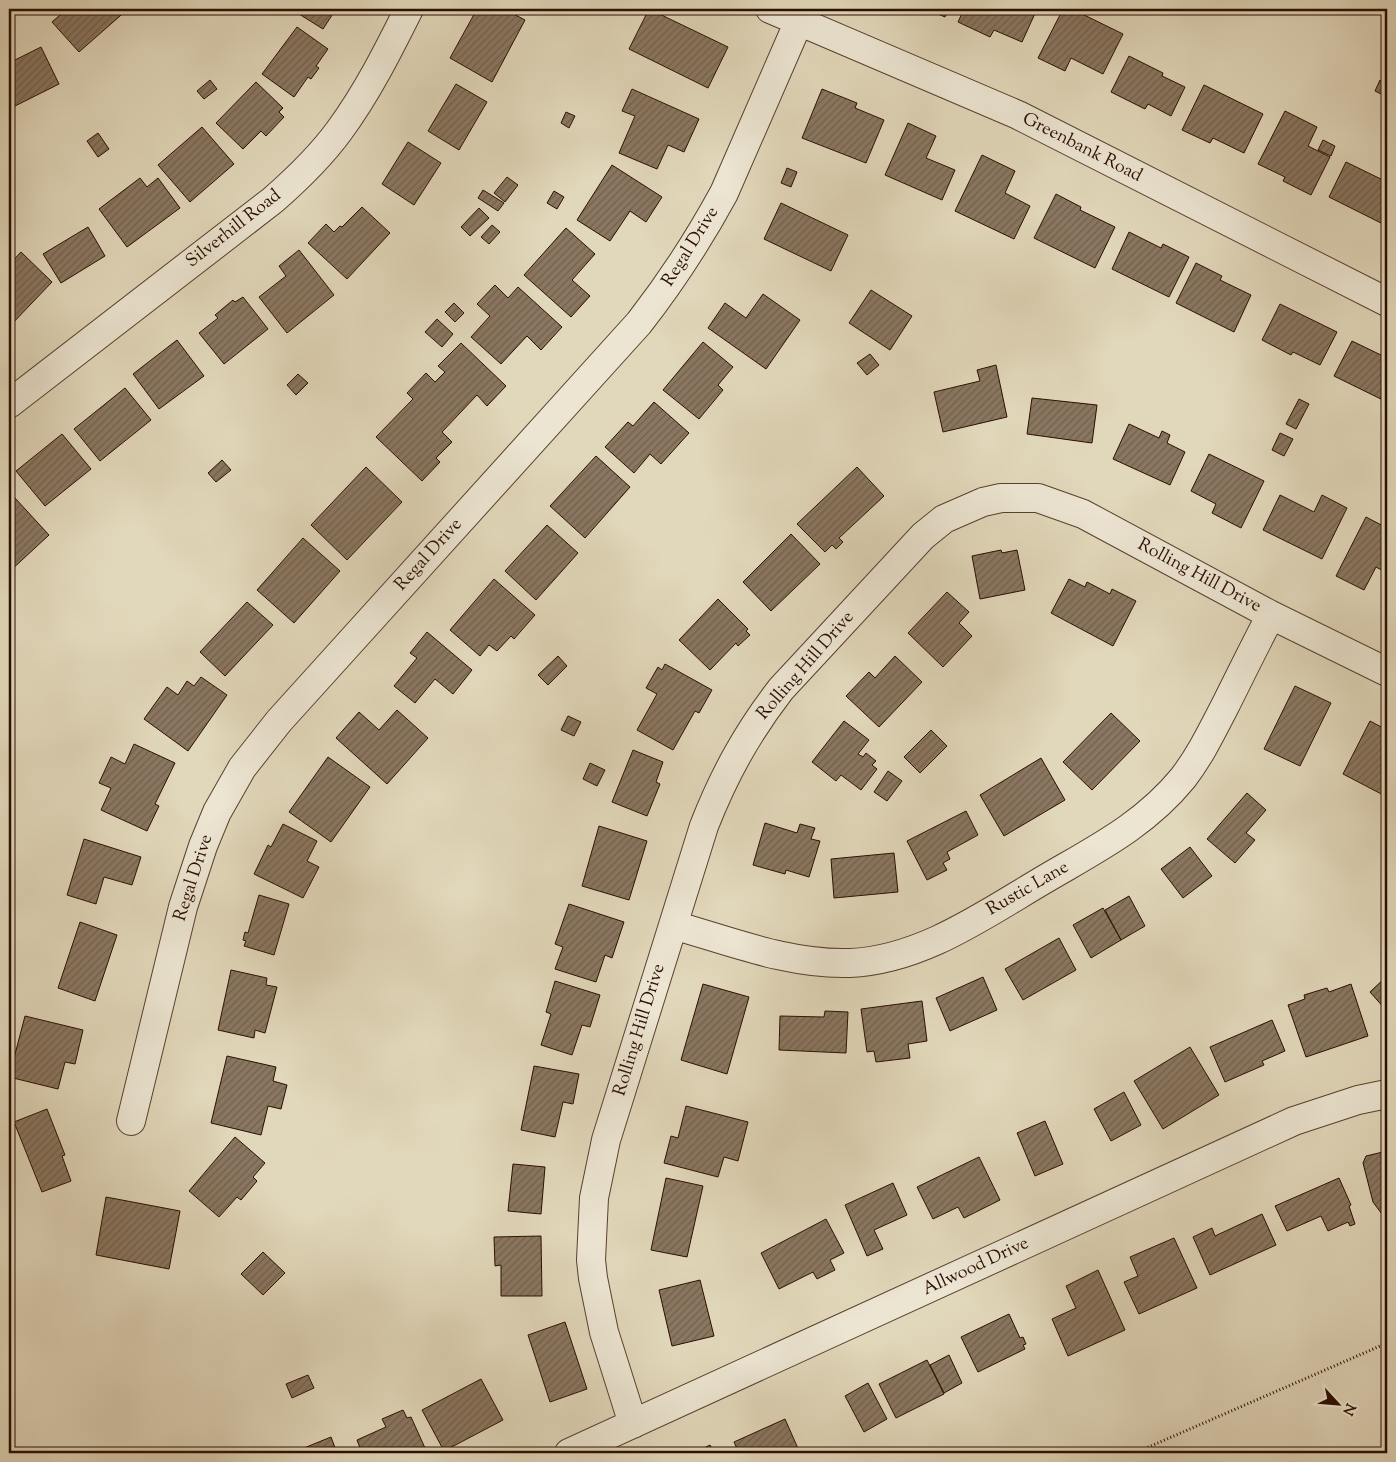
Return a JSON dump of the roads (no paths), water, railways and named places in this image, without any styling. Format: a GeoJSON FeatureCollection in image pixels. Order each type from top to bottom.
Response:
{"type":"FeatureCollection","features":[{"type":"Feature","properties":{"kind":"street","name":"Silverhill Road"},"geometry":{"type":"LineString","coordinates":[[9,404],[273,200],[304,172],[338,133],[358,105],[410,9]]}},
{"type":"Feature","properties":{"kind":"street","name":"Greenbank Road"},"geometry":{"type":"LineString","coordinates":[[770,9],[1018,115],[1387,302]]}},
{"type":"Feature","properties":{"kind":"street","name":"Regal Drive"},"geometry":{"type":"LineString","coordinates":[[132,1121],[185,899],[202,846],[217,812],[242,768],[278,721],[639,323],[669,284],[724,193],[800,21]]}},
{"type":"Feature","properties":{"kind":"street","name":"Rolling Hill Drive"},"geometry":{"type":"LineString","coordinates":[[632,1424],[604,1332],[593,1278],[591,1260],[594,1198],[606,1140],[710,810],[743,743],[781,689],[923,536],[944,518],[983,502],[1001,498],[1038,498],[1083,514],[1271,615],[1387,672]]}},
{"type":"Feature","properties":{"kind":"street","name":"Rustic Lane"},"geometry":{"type":"LineString","coordinates":[[673,925],[800,960],[849,963],[872,960],[897,956],[933,942],[1007,902],[1124,833],[1152,812],[1194,764],[1271,615]]}},
{"type":"Feature","properties":{"kind":"street","name":"Allwood Drive"},"geometry":{"type":"LineString","coordinates":[[569,1453],[1294,1121],[1358,1100],[1387,1094]]}}]}
